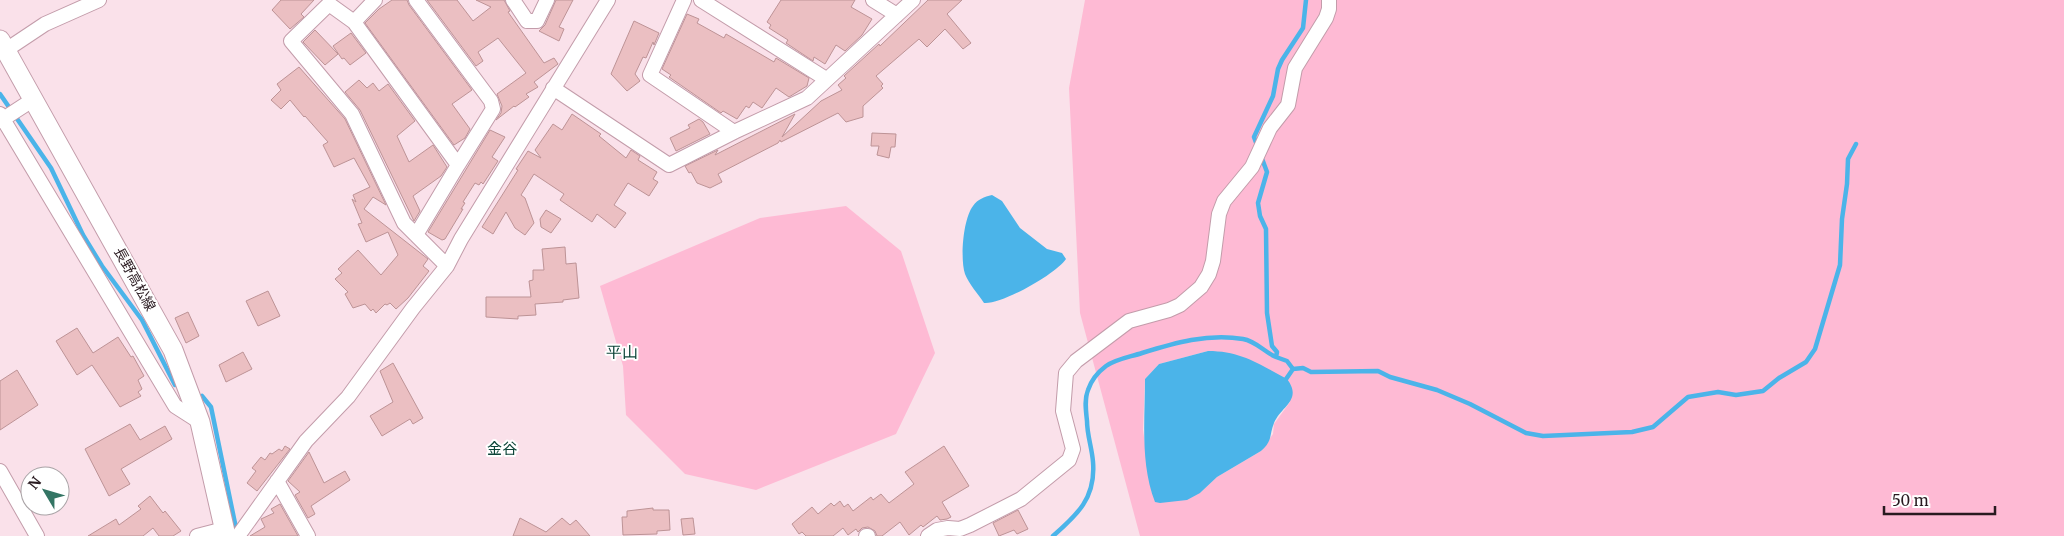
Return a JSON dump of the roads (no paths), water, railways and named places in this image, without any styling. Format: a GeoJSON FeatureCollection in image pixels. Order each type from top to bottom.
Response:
{"type":"FeatureCollection","features":[{"type":"Feature","properties":{"kind":"main road","name":"長野高松線"},"geometry":{"type":"LineString","coordinates":[[3,45],[11,113],[174,350],[200,422],[233,533]]}},
{"type":"Feature","properties":{"kind":"street"},"geometry":{"type":"LineString","coordinates":[[3,45],[99,0]]}},
{"type":"Feature","properties":{"kind":"street"},"geometry":{"type":"LineString","coordinates":[[354,22],[375,0]]}},
{"type":"Feature","properties":{"kind":"street"},"geometry":{"type":"LineString","coordinates":[[416,0],[491,101],[493,109],[416,236]]}},
{"type":"Feature","properties":{"kind":"street"},"geometry":{"type":"LineString","coordinates":[[513,0],[527,21],[537,21],[547,0]]}},
{"type":"Feature","properties":{"kind":"street"},"geometry":{"type":"LineString","coordinates":[[197,536],[233,533],[277,481],[306,441],[348,397],[413,308],[447,266],[461,239],[608,0]]}},
{"type":"Feature","properties":{"kind":"street"},"geometry":{"type":"LineString","coordinates":[[684,0],[650,75],[734,132]]}},
{"type":"Feature","properties":{"kind":"street"},"geometry":{"type":"LineString","coordinates":[[701,0],[826,79]]}},
{"type":"Feature","properties":{"kind":"street"},"geometry":{"type":"LineString","coordinates":[[873,0],[897,15]]}},
{"type":"Feature","properties":{"kind":"street"},"geometry":{"type":"LineString","coordinates":[[553,88],[669,165],[734,132],[808,98],[826,79],[913,0]]}},
{"type":"Feature","properties":{"kind":"street"},"geometry":{"type":"LineString","coordinates":[[928,536],[937,530],[948,528],[960,529],[1021,499],[1070,460],[1073,449],[1063,411],[1066,373],[1076,361],[1129,321],[1180,305],[1201,287],[1209,274],[1213,262],[1219,214],[1224,201],[1252,166],[1270,128],[1288,105],[1295,68],[1326,18],[1329,0]]}},
{"type":"Feature","properties":{"kind":"street"},"geometry":{"type":"LineString","coordinates":[[447,266],[404,223],[352,114],[291,41],[329,4],[354,22],[458,165]]}},
{"type":"Feature","properties":{"kind":"street"},"geometry":{"type":"LineString","coordinates":[[11,113],[175,406],[200,422]]}},
{"type":"Feature","properties":{"kind":"street"},"geometry":{"type":"LineString","coordinates":[[0,471],[37,536]]}},
{"type":"Feature","properties":{"kind":"street"},"geometry":{"type":"LineString","coordinates":[[277,481],[308,536]]}},
{"type":"Feature","properties":{"kind":"water"},"geometry":{"type":"Polygon","coordinates":[[[992,195],[1002,201],[1020,228],[1047,249],[1062,253],[1066,259],[1040,280],[1015,294],[984,303],[965,274],[963,267],[963,239],[967,220],[973,206],[981,199],[992,195]]]}},
{"type":"Feature","properties":{"kind":"water"},"geometry":{"type":"Polygon","coordinates":[[[1208,351],[1240,356],[1287,379],[1293,392],[1292,398],[1277,417],[1272,427],[1269,441],[1261,451],[1217,477],[1200,493],[1187,500],[1155,502],[1150,487],[1145,457],[1145,379],[1159,364],[1208,351]]]}},
{"type":"Feature","properties":{"kind":"waterway"},"geometry":{"type":"LineString","coordinates":[[1258,148],[1254,137],[1273,96],[1278,69],[1282,60],[1303,28],[1306,0]]}},
{"type":"Feature","properties":{"kind":"waterway"},"geometry":{"type":"LineString","coordinates":[[0,94],[51,168],[83,235],[102,266],[142,320],[175,385]]}},
{"type":"Feature","properties":{"kind":"waterway"},"geometry":{"type":"LineString","coordinates":[[1293,369],[1303,368],[1311,372],[1378,371],[1390,377],[1437,390],[1470,404],[1526,433],[1543,436],[1632,432],[1653,427],[1688,397],[1718,392],[1736,395],[1763,391],[1779,378],[1806,362],[1815,349],[1840,265],[1848,159],[1856,144]]}},
{"type":"Feature","properties":{"kind":"waterway"},"geometry":{"type":"LineString","coordinates":[[1261,156],[1267,172],[1258,203],[1260,216],[1266,229],[1267,313],[1272,346],[1277,352],[1276,357],[1287,361],[1293,369],[1284,382]]}},
{"type":"Feature","properties":{"kind":"waterway"},"geometry":{"type":"LineString","coordinates":[[1053,536],[1070,521],[1088,496],[1093,475],[1093,462],[1087,426],[1086,398],[1093,380],[1106,366],[1119,360],[1166,346],[1191,340],[1217,337],[1248,340],[1276,357]]}},
{"type":"Feature","properties":{"kind":"waterway"},"geometry":{"type":"LineString","coordinates":[[202,396],[211,407],[237,533]]}},
{"type":"Feature","properties":{"kind":"district","name":"平山"},"geometry":{"type":"Point","coordinates":[622,352]}},
{"type":"Feature","properties":{"kind":"district","name":"金谷"},"geometry":{"type":"Point","coordinates":[502,449]}}]}
